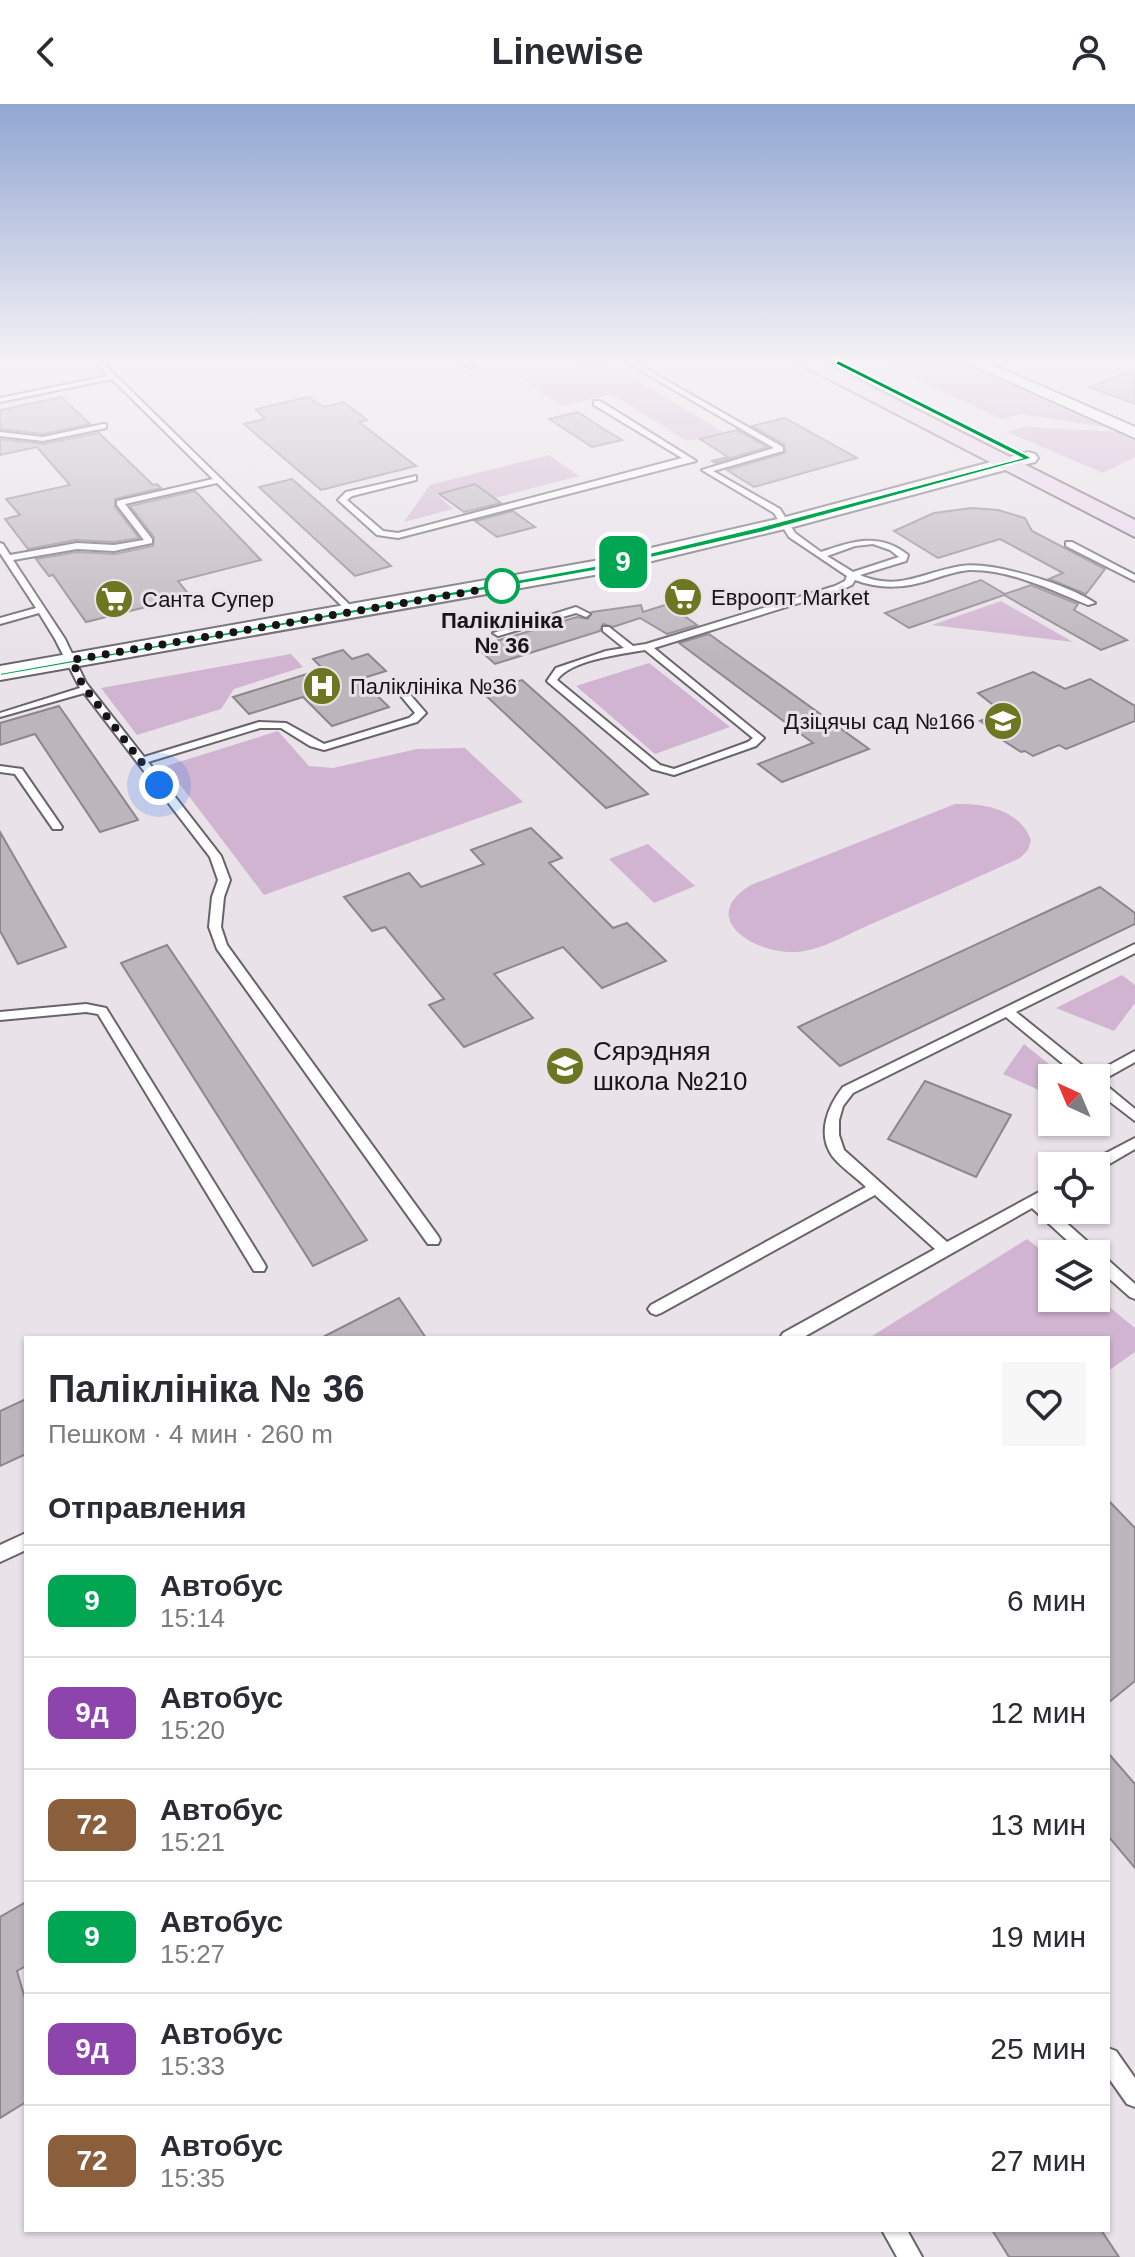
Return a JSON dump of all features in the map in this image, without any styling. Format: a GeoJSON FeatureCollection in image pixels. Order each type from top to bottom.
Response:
{"type":"FeatureCollection","features":[{"type":"Feature","properties":{"kind":"main road"},"geometry":{"type":"LineString","coordinates":[[998,462],[1135,530]]}},
{"type":"Feature","properties":{"kind":"main road"},"geometry":{"type":"LineString","coordinates":[[1037,462],[1135,511]]}},
{"type":"Feature","properties":{"kind":"street"},"geometry":{"type":"LineString","coordinates":[[0,673],[594,568],[786,523],[1015,462]]}},
{"type":"Feature","properties":{"kind":"lane"},"geometry":{"type":"LineString","coordinates":[[199,462],[353,612]]}},
{"type":"Feature","properties":{"kind":"lane"},"geometry":{"type":"LineString","coordinates":[[413,478],[349,494],[342,500],[380,533],[398,536],[675,462]]}},
{"type":"Feature","properties":{"kind":"lane"},"geometry":{"type":"LineString","coordinates":[[694,462],[777,511],[792,535],[852,575],[881,588],[904,586],[956,568],[979,568],[1052,585],[1091,603]]}},
{"type":"Feature","properties":{"kind":"lane"},"geometry":{"type":"LineString","coordinates":[[706,470],[733,462]]}},
{"type":"Feature","properties":{"kind":"lane"},"geometry":{"type":"LineString","coordinates":[[9,558],[77,546],[114,548],[149,541],[117,500],[217,481]]}},
{"type":"Feature","properties":{"kind":"lane"},"geometry":{"type":"LineString","coordinates":[[821,555],[867,540],[877,541],[904,555],[903,559],[852,575]]}},
{"type":"Feature","properties":{"kind":"lane"},"geometry":{"type":"LineString","coordinates":[[1069,544],[1135,578]]}},
{"type":"Feature","properties":{"kind":"lane"},"geometry":{"type":"LineString","coordinates":[[0,546],[42,609],[87,689],[215,856],[224,880],[215,927],[221,946],[433,1240]]}},
{"type":"Feature","properties":{"kind":"lane"},"geometry":{"type":"LineString","coordinates":[[647,647],[759,738],[752,744],[674,772],[656,767],[552,681],[559,670],[630,648],[647,647],[838,588],[849,583],[852,575]]}},
{"type":"Feature","properties":{"kind":"lane"},"geometry":{"type":"LineString","coordinates":[[0,621],[42,609]]}},
{"type":"Feature","properties":{"kind":"lane"},"geometry":{"type":"LineString","coordinates":[[498,633],[576,610],[586,614]]}},
{"type":"Feature","properties":{"kind":"lane"},"geometry":{"type":"LineString","coordinates":[[606,629],[630,648]]}},
{"type":"Feature","properties":{"kind":"lane"},"geometry":{"type":"LineString","coordinates":[[140,761],[259,725],[279,723],[291,727],[311,744],[324,747],[413,720],[421,713],[419,707],[396,684]]}},
{"type":"Feature","properties":{"kind":"lane"},"geometry":{"type":"LineString","coordinates":[[3,715],[87,689]]}},
{"type":"Feature","properties":{"kind":"lane"},"geometry":{"type":"LineString","coordinates":[[0,769],[18,771],[57,827]]}},
{"type":"Feature","properties":{"kind":"lane"},"geometry":{"type":"LineString","coordinates":[[945,1249],[838,1153],[830,1135],[830,1120],[838,1101],[848,1090],[1135,948]]}},
{"type":"Feature","properties":{"kind":"lane"},"geometry":{"type":"LineString","coordinates":[[0,1016],[86,1008],[102,1011],[259,1267]]}},
{"type":"Feature","properties":{"kind":"lane"},"geometry":{"type":"LineString","coordinates":[[1008,1012],[1072,1064]]}},
{"type":"Feature","properties":{"kind":"lane"},"geometry":{"type":"LineString","coordinates":[[1110,1070],[1135,1056]]}},
{"type":"Feature","properties":{"kind":"lane"},"geometry":{"type":"LineString","coordinates":[[1110,1095],[1135,1116]]}},
{"type":"Feature","properties":{"kind":"lane"},"geometry":{"type":"LineString","coordinates":[[1110,1157],[1135,1143]]}},
{"type":"Feature","properties":{"kind":"lane"},"geometry":{"type":"LineString","coordinates":[[656,1309],[876,1188]]}},
{"type":"Feature","properties":{"kind":"lane"},"geometry":{"type":"LineString","coordinates":[[792,1336],[1038,1198]]}},
{"type":"Feature","properties":{"kind":"lane"},"geometry":{"type":"LineString","coordinates":[[1033,1201],[1076,1240]]}},
{"type":"Feature","properties":{"kind":"lane"},"geometry":{"type":"LineString","coordinates":[[1110,1270],[1135,1293]]}},
{"type":"Feature","properties":{"kind":"lane"},"geometry":{"type":"LineString","coordinates":[[0,1554],[24,1542]]}},
{"type":"Feature","properties":{"kind":"lane"},"geometry":{"type":"LineString","coordinates":[[1110,2062],[1135,2096]]}},
{"type":"Feature","properties":{"kind":"lane"},"geometry":{"type":"LineString","coordinates":[[895,2232],[910,2257]]}},
{"type":"Feature","properties":{"kind":"shaded area"},"geometry":{"type":"Polygon","coordinates":[[[519,462],[560,462],[579,476],[495,498],[476,484],[436,494],[453,509],[404,522],[430,485],[519,462]]]}},
{"type":"Feature","properties":{"kind":"shaded area"},"geometry":{"type":"Polygon","coordinates":[[[1078,462],[1124,462],[1103,473],[1078,462]]]}},
{"type":"Feature","properties":{"kind":"shaded area"},"geometry":{"type":"Polygon","coordinates":[[[1001,601],[1073,642],[932,625],[1001,601]]]}},
{"type":"Feature","properties":{"kind":"shaded area"},"geometry":{"type":"Polygon","coordinates":[[[291,654],[303,667],[234,689],[221,709],[137,735],[101,688],[291,654]]]}},
{"type":"Feature","properties":{"kind":"shaded area"},"geometry":{"type":"Polygon","coordinates":[[[649,663],[730,727],[655,754],[576,686],[649,663]]]}},
{"type":"Feature","properties":{"kind":"shaded area"},"geometry":{"type":"Polygon","coordinates":[[[278,731],[309,766],[333,768],[417,749],[465,748],[523,802],[264,895],[166,766],[278,731]]]}},
{"type":"Feature","properties":{"kind":"shaded area"},"geometry":{"type":"Polygon","coordinates":[[[955,804],[989,807],[1009,815],[1018,821],[1031,840],[1028,850],[1020,858],[814,949],[795,952],[764,947],[737,932],[730,921],[729,910],[735,897],[751,885],[955,804]]]}},
{"type":"Feature","properties":{"kind":"shaded area"},"geometry":{"type":"Polygon","coordinates":[[[648,844],[695,886],[654,903],[609,859],[648,844]]]}},
{"type":"Feature","properties":{"kind":"shaded area"},"geometry":{"type":"Polygon","coordinates":[[[1122,975],[1135,985],[1135,1003],[1114,1031],[1056,1008],[1122,975]]]}},
{"type":"Feature","properties":{"kind":"shaded area"},"geometry":{"type":"Polygon","coordinates":[[[1024,1044],[1049,1064],[1038,1064],[1038,1090],[1003,1074],[1024,1044]]]}},
{"type":"Feature","properties":{"kind":"shaded area"},"geometry":{"type":"Polygon","coordinates":[[[1027,1239],[1038,1248],[1038,1312],[1110,1312],[1110,1307],[1135,1328],[1135,1352],[1110,1370],[1110,1336],[872,1336],[1027,1239]]]}},
{"type":"Feature","properties":{"kind":"building"},"geometry":{"type":"Polygon","coordinates":[[[50,462],[130,462],[153,485],[161,488],[115,499],[115,507],[139,538],[114,542],[76,540],[28,549],[5,519],[20,515],[6,499],[70,485],[50,462]]]}},
{"type":"Feature","properties":{"kind":"building"},"geometry":{"type":"Polygon","coordinates":[[[289,462],[411,462],[416,466],[321,490],[289,462]]]}},
{"type":"Feature","properties":{"kind":"building"},"geometry":{"type":"Polygon","coordinates":[[[753,462],[841,462],[754,487],[727,470],[753,462]]]}},
{"type":"Feature","properties":{"kind":"building"},"geometry":{"type":"Polygon","coordinates":[[[292,479],[391,566],[355,576],[259,487],[292,479]]]}},
{"type":"Feature","properties":{"kind":"building"},"geometry":{"type":"Polygon","coordinates":[[[475,484],[501,503],[464,512],[439,494],[475,484]]]}},
{"type":"Feature","properties":{"kind":"building"},"geometry":{"type":"Polygon","coordinates":[[[195,491],[261,560],[178,581],[190,596],[86,622],[53,575],[49,576],[36,559],[77,552],[115,554],[153,546],[154,537],[130,506],[195,491]]]}},
{"type":"Feature","properties":{"kind":"building"},"geometry":{"type":"Polygon","coordinates":[[[972,508],[998,510],[1025,518],[1032,531],[1105,569],[1086,594],[1049,579],[1063,573],[1000,539],[938,558],[894,531],[934,513],[972,508]]]}},
{"type":"Feature","properties":{"kind":"building"},"geometry":{"type":"Polygon","coordinates":[[[513,511],[535,527],[497,537],[475,521],[513,511]]]}},
{"type":"Feature","properties":{"kind":"building"},"geometry":{"type":"Polygon","coordinates":[[[981,580],[1005,594],[1031,585],[1078,604],[1074,610],[1127,640],[1101,650],[1004,595],[909,628],[885,613],[981,580]]]}},
{"type":"Feature","properties":{"kind":"building"},"geometry":{"type":"Polygon","coordinates":[[[668,604],[697,625],[667,634],[640,618],[613,627],[603,624],[600,631],[495,664],[476,647],[577,617],[588,619],[592,612],[641,605],[643,612],[668,604]]]}},
{"type":"Feature","properties":{"kind":"building"},"geometry":{"type":"Polygon","coordinates":[[[709,634],[869,749],[782,782],[758,764],[813,743],[679,643],[709,634]]]}},
{"type":"Feature","properties":{"kind":"building"},"geometry":{"type":"Polygon","coordinates":[[[343,650],[352,659],[368,654],[386,671],[360,679],[389,707],[332,726],[303,697],[249,714],[233,697],[323,669],[313,659],[343,650]]]}},
{"type":"Feature","properties":{"kind":"building"},"geometry":{"type":"Polygon","coordinates":[[[1033,672],[1065,689],[1090,679],[1135,706],[1135,721],[1066,749],[1059,745],[1033,756],[1021,752],[987,730],[992,729],[980,721],[1002,712],[978,693],[1033,672]]]}},
{"type":"Feature","properties":{"kind":"building"},"geometry":{"type":"Polygon","coordinates":[[[522,680],[648,794],[606,808],[482,692],[522,680]]]}},
{"type":"Feature","properties":{"kind":"building"},"geometry":{"type":"Polygon","coordinates":[[[59,706],[138,820],[100,832],[35,734],[0,745],[0,723],[59,706]]]}},
{"type":"Feature","properties":{"kind":"building"},"geometry":{"type":"Polygon","coordinates":[[[531,828],[562,858],[549,863],[613,928],[627,923],[666,961],[602,988],[563,947],[494,974],[533,1018],[464,1047],[429,1005],[444,999],[385,927],[372,931],[344,897],[409,873],[421,887],[484,864],[471,850],[531,828]]]}},
{"type":"Feature","properties":{"kind":"building"},"geometry":{"type":"Polygon","coordinates":[[[0,832],[66,947],[18,964],[0,931],[0,832]]]}},
{"type":"Feature","properties":{"kind":"building"},"geometry":{"type":"Polygon","coordinates":[[[1100,887],[1135,913],[1135,924],[840,1066],[798,1027],[1100,887]]]}},
{"type":"Feature","properties":{"kind":"building"},"geometry":{"type":"Polygon","coordinates":[[[167,945],[367,1240],[313,1266],[121,963],[167,945]]]}},
{"type":"Feature","properties":{"kind":"building"},"geometry":{"type":"Polygon","coordinates":[[[925,1081],[1011,1115],[976,1177],[888,1139],[925,1081]]]}},
{"type":"Feature","properties":{"kind":"building"},"geometry":{"type":"Polygon","coordinates":[[[399,1298],[425,1336],[325,1336],[399,1298]]]}},
{"type":"Feature","properties":{"kind":"building"},"geometry":{"type":"Polygon","coordinates":[[[24,1400],[24,1455],[0,1466],[0,1411],[24,1400]]]}},
{"type":"Feature","properties":{"kind":"building"},"geometry":{"type":"Polygon","coordinates":[[[1110,1502],[1135,1528],[1135,1681],[1110,1701],[1110,1502]]]}},
{"type":"Feature","properties":{"kind":"building"},"geometry":{"type":"Polygon","coordinates":[[[1110,1755],[1135,1784],[1135,1868],[1110,1838],[1110,1755]]]}},
{"type":"Feature","properties":{"kind":"building"},"geometry":{"type":"Polygon","coordinates":[[[24,1903],[24,1967],[17,1971],[24,1995],[24,2103],[0,2118],[0,1917],[24,1903]]]}},
{"type":"Feature","properties":{"kind":"building"},"geometry":{"type":"Polygon","coordinates":[[[993,2232],[1102,2232],[1119,2257],[1009,2257],[993,2232]]]}},
{"type":"Feature","properties":{"kind":"bus line","name":"9"},"geometry":{"type":"LineString","coordinates":[[0,673],[594,568],[761,530],[1015,462]]}},
{"type":"Feature","properties":{"kind":"place","name":"Паліклініка № 36"},"geometry":{"type":"Point","coordinates":[502,586]}},
{"type":"Feature","properties":{"kind":"place","name":"Евроопт Market"},"geometry":{"type":"Point","coordinates":[683,597]}},
{"type":"Feature","properties":{"kind":"place","name":"Санта Супер"},"geometry":{"type":"Point","coordinates":[114,599]}},
{"type":"Feature","properties":{"kind":"place","name":"Паліклініка №36"},"geometry":{"type":"Point","coordinates":[322,686]}},
{"type":"Feature","properties":{"kind":"place","name":"Дзіцячы сад №166"},"geometry":{"type":"Point","coordinates":[1003,721]}},
{"type":"Feature","properties":{"kind":"place","name":"Сярэдняя школа №210"},"geometry":{"type":"Point","coordinates":[565,1066]}},
{"type":"Feature","properties":{"kind":"route"},"geometry":{"type":"LineString","coordinates":[[159,785],[82,684],[72,660],[502,586]]}}]}
